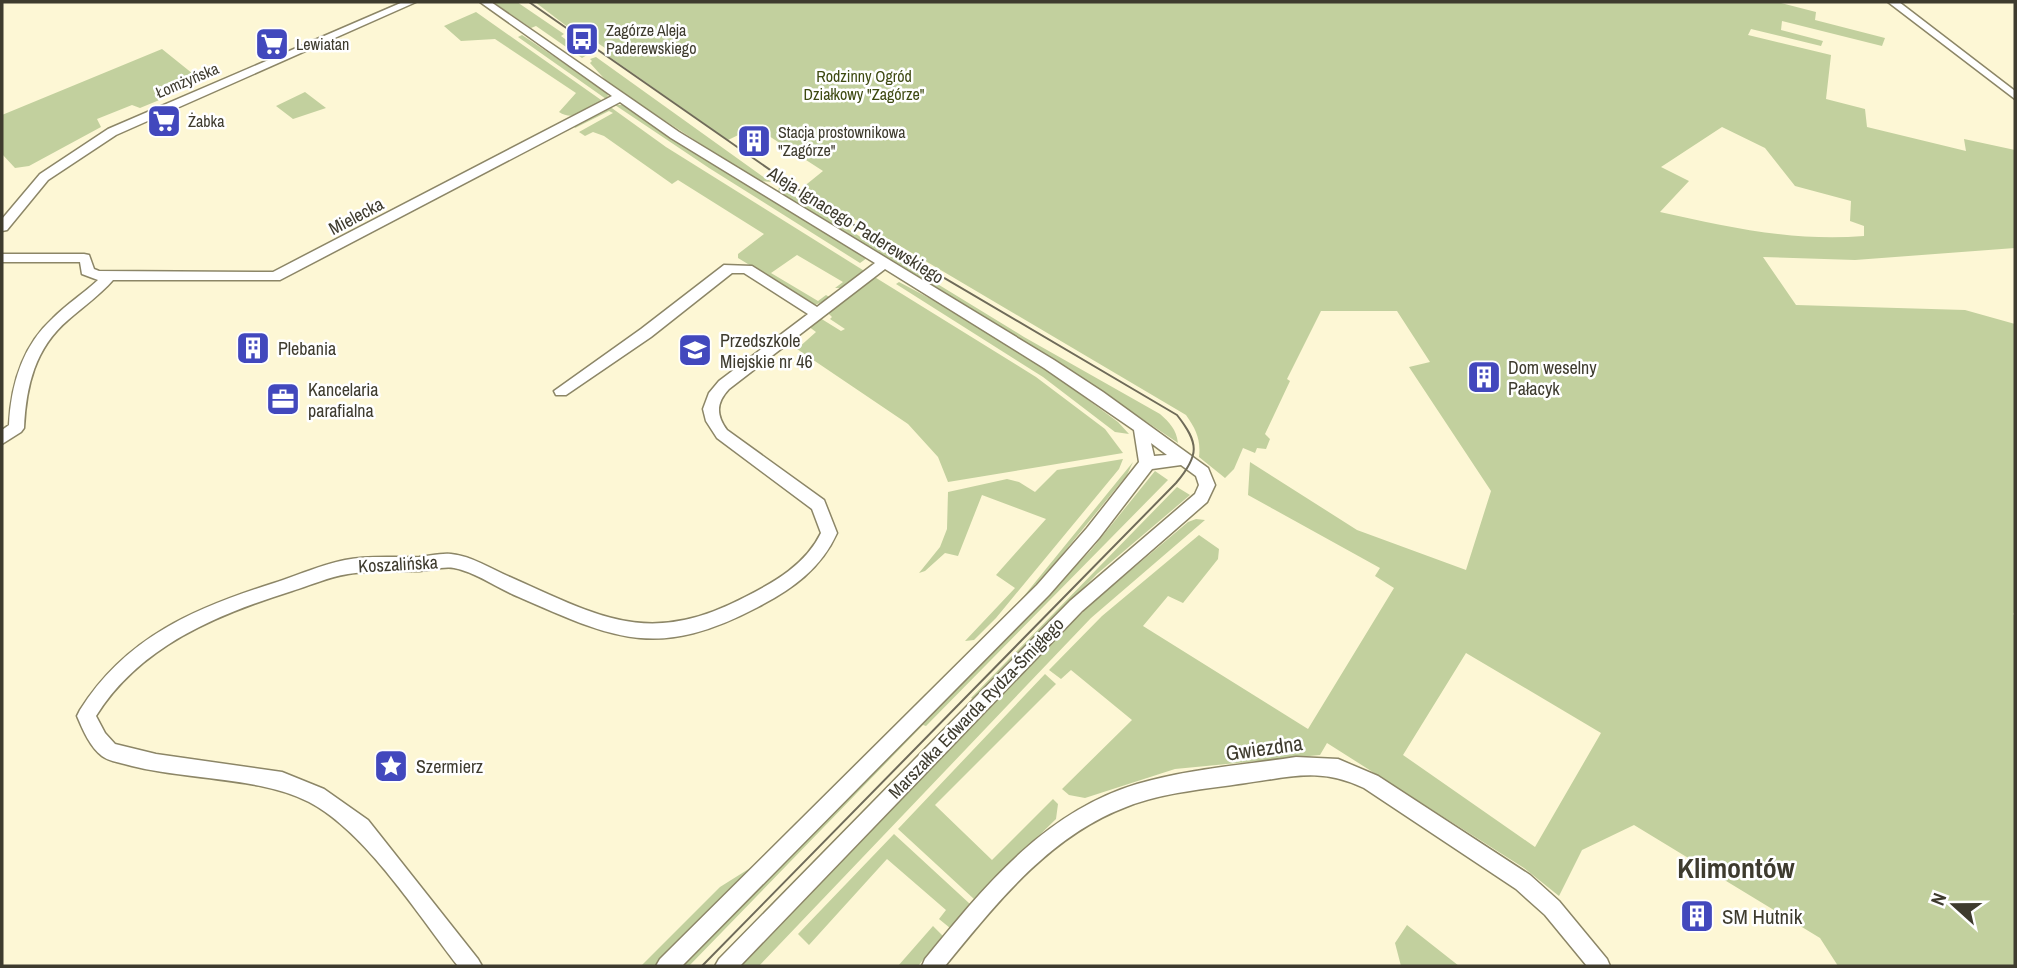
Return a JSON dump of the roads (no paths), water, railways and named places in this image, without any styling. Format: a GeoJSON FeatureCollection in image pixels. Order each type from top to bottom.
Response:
{"type":"FeatureCollection","features":[{"type":"Feature","properties":{"kind":"street","name":"Łomżyńska"},"geometry":{"type":"LineString","coordinates":[[2,227],[44,177],[112,132],[411,2]]}},
{"type":"Feature","properties":{"kind":"street","name":"Aleja Ignacego Paderewskiego"},"geometry":{"type":"LineString","coordinates":[[485,2],[676,135],[1049,364],[1141,427]]}},
{"type":"Feature","properties":{"kind":"street"},"geometry":{"type":"LineString","coordinates":[[1893,2],[2015,96]]}},
{"type":"Feature","properties":{"kind":"street","name":"Mielecka"},"geometry":{"type":"LineString","coordinates":[[2,258],[84,258],[87,263],[86,271],[90,274],[275,277],[620,96]]}},
{"type":"Feature","properties":{"kind":"street","name":"Koszalińska"},"geometry":{"type":"LineString","coordinates":[[471,966],[360,827],[317,796],[282,781],[156,763],[110,751],[98,739],[86,716],[115,675],[193,620],[345,567],[454,560],[598,624],[643,633],[681,631],[729,615],[747,605],[813,562],[824,547],[829,533],[818,505],[722,434],[713,424],[709,408],[711,400],[724,384],[884,263]]}},
{"type":"Feature","properties":{"kind":"street"},"geometry":{"type":"LineString","coordinates":[[561,391],[646,333],[729,268],[747,269],[817,313]]}},
{"type":"Feature","properties":{"kind":"street"},"geometry":{"type":"LineString","coordinates":[[2,438],[16,428],[23,379],[40,342],[48,330],[101,287],[110,275]]}},
{"type":"Feature","properties":{"kind":"street"},"geometry":{"type":"LineString","coordinates":[[1141,427],[1147,463],[1184,459]]}},
{"type":"Feature","properties":{"kind":"street","name":"Marszałka Edwarda Rydza-Śmigłego"},"geometry":{"type":"LineString","coordinates":[[726,966],[1066,615],[1201,498],[1207,485],[1202,472],[1141,427]]}},
{"type":"Feature","properties":{"kind":"street","name":"Marszałka Edwarda Rydza-Śmigłego"},"geometry":{"type":"LineString","coordinates":[[667,966],[1043,590],[1093,533],[1147,463]]}},
{"type":"Feature","properties":{"kind":"street","name":"Gwiezdna"},"geometry":{"type":"LineString","coordinates":[[932,966],[1025,859],[1077,819],[1123,798],[1219,778],[1313,764],[1346,768],[1371,782],[1522,882],[1552,908],[1600,966]]}},
{"type":"Feature","properties":{"kind":"tram line"},"geometry":{"type":"LineString","coordinates":[[529,2],[822,206],[1177,415],[1193,441],[1193,457],[1176,483],[702,966]]}},
{"type":"Feature","properties":{"kind":"place","name":"Zagórze Aleja Paderewskiego"},"geometry":{"type":"Point","coordinates":[582,39]}},
{"type":"Feature","properties":{"kind":"place","name":"Lewiatan"},"geometry":{"type":"Point","coordinates":[272,44]}},
{"type":"Feature","properties":{"kind":"place","name":"Żabka"},"geometry":{"type":"Point","coordinates":[164,121]}},
{"type":"Feature","properties":{"kind":"place","name":"Stacja prostownikowa \"Zagórze\""},"geometry":{"type":"Point","coordinates":[754,141]}},
{"type":"Feature","properties":{"kind":"place","name":"Plebania"},"geometry":{"type":"Point","coordinates":[253,348]}},
{"type":"Feature","properties":{"kind":"place","name":"Przedszkole Miejskie nr 46"},"geometry":{"type":"Point","coordinates":[695,350]}},
{"type":"Feature","properties":{"kind":"place","name":"Dom weselny Pałacyk"},"geometry":{"type":"Point","coordinates":[1484,377]}},
{"type":"Feature","properties":{"kind":"place","name":"Kancelaria parafialna"},"geometry":{"type":"Point","coordinates":[283,399]}},
{"type":"Feature","properties":{"kind":"place","name":"Szermierz"},"geometry":{"type":"Point","coordinates":[391,766]}},
{"type":"Feature","properties":{"kind":"place","name":"SM Hutnik"},"geometry":{"type":"Point","coordinates":[1697,916]}},
{"type":"Feature","properties":{"kind":"district","name":"Klimontów"},"geometry":{"type":"Point","coordinates":[1736,868]}},
{"type":"Feature","properties":{"kind":"park label","name":"Rodzinny Ogród Działkowy \"Zagórze\""},"geometry":{"type":"Point","coordinates":[864,85]}}]}
